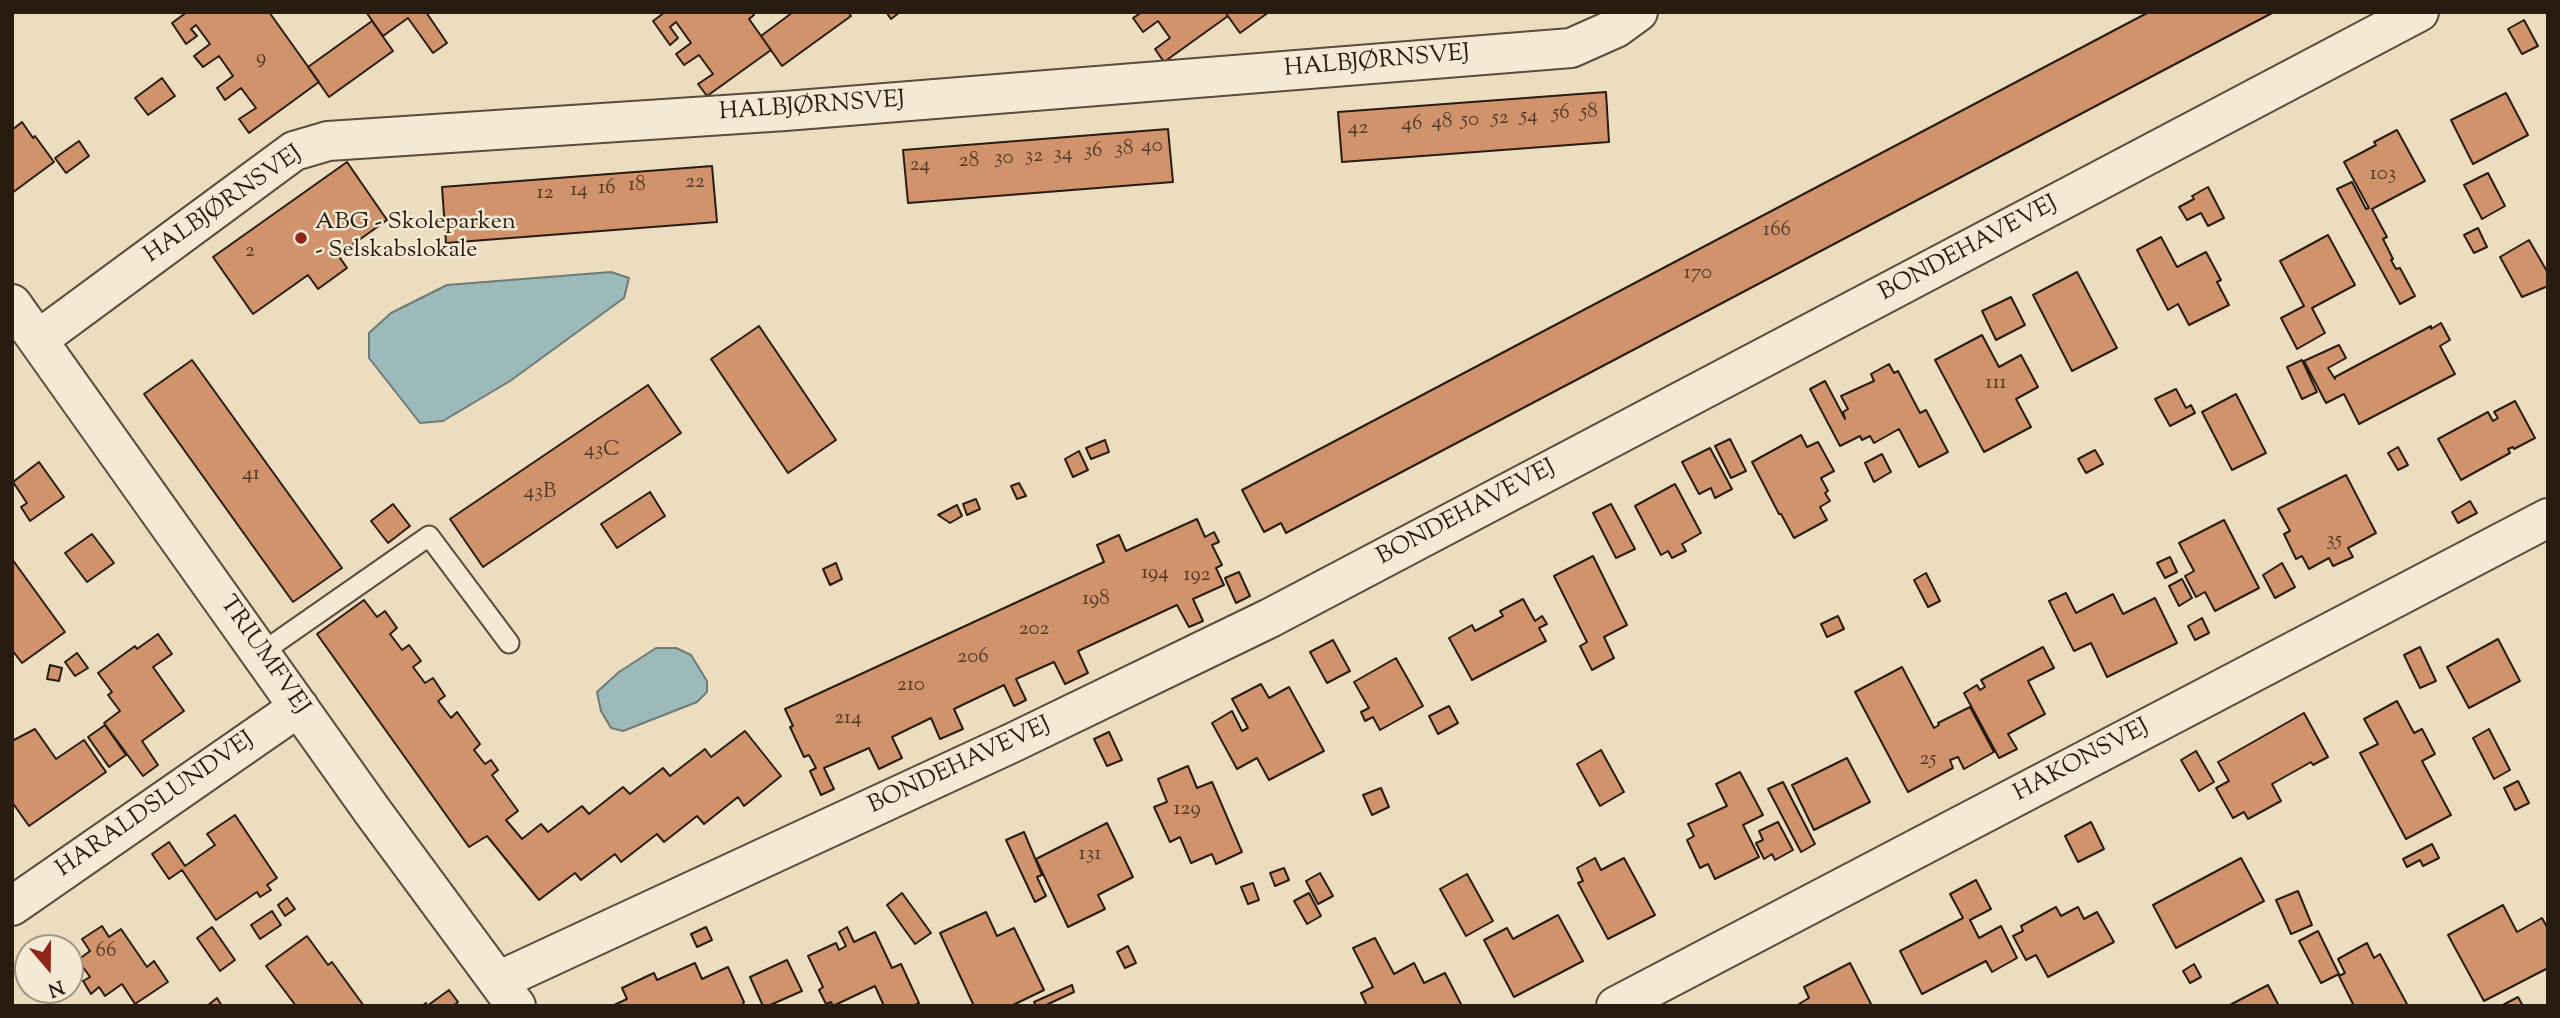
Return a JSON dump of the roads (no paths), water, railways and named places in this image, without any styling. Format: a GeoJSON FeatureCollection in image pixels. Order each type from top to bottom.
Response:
{"type":"FeatureCollection","features":[{"type":"Feature","properties":{"kind":"street","name":"HALBJØRNSVEJ"},"geometry":{"type":"LineString","coordinates":[[39,339],[294,152],[328,141],[795,110],[1570,48],[1616,28],[1638,12]]}},
{"type":"Feature","properties":{"kind":"street","name":"BONDEHAVEVEJ"},"geometry":{"type":"LineString","coordinates":[[507,993],[1270,618],[2419,12]]}},
{"type":"Feature","properties":{"kind":"street","name":"TRIUMFVEJ"},"geometry":{"type":"LineString","coordinates":[[12,304],[507,993]]}},
{"type":"Feature","properties":{"kind":"street","name":"HAKONSVEJ"},"geometry":{"type":"LineString","coordinates":[[1616,1006],[2548,518]]}},
{"type":"Feature","properties":{"kind":"street","name":"HARALDSLUNDVEJ"},"geometry":{"type":"LineString","coordinates":[[12,906],[299,707]]}},
{"type":"Feature","properties":{"kind":"lane"},"geometry":{"type":"LineString","coordinates":[[261,653],[429,536],[509,643]]}},
{"type":"Feature","properties":{"kind":"water"},"geometry":{"type":"Polygon","coordinates":[[[611,272],[629,278],[624,298],[510,381],[443,421],[420,423],[369,358],[369,333],[391,313],[447,285],[611,272]]]}},
{"type":"Feature","properties":{"kind":"water"},"geometry":{"type":"Polygon","coordinates":[[[656,648],[676,648],[691,655],[707,681],[707,692],[697,702],[623,731],[611,728],[601,711],[597,692],[619,672],[656,648]]]}},
{"type":"Feature","properties":{"kind":"place","name":"ABG - Skoleparken - Selskabslokale"},"geometry":{"type":"Point","coordinates":[301,238]}}]}
